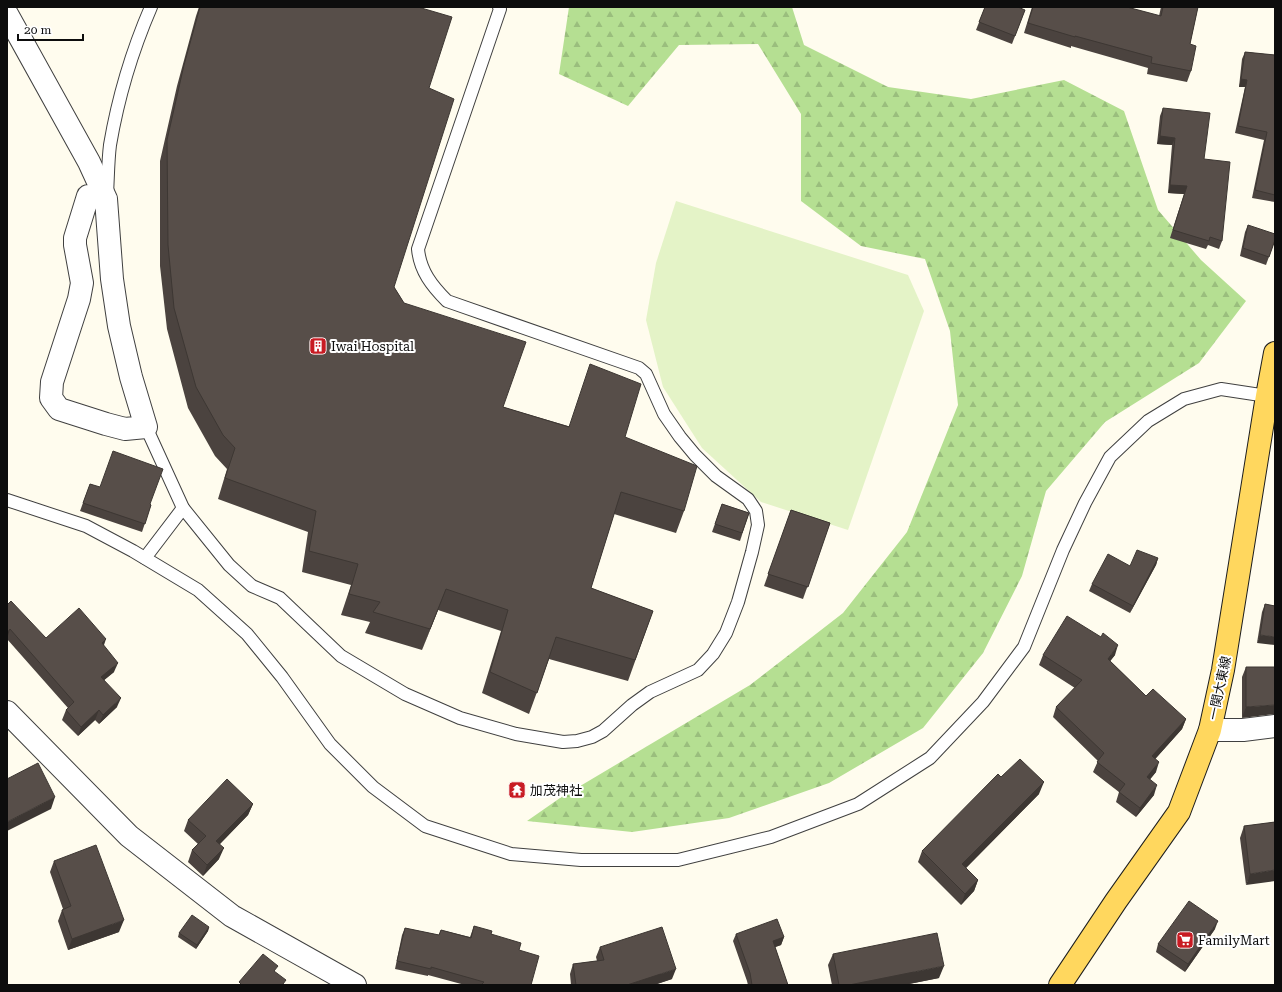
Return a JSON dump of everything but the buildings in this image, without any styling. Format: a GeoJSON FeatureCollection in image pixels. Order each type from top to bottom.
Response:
{"type":"FeatureCollection","features":[{"type":"Feature","properties":{"kind":"main road","name":"一関大東線"},"geometry":{"type":"LineString","coordinates":[[1060,985],[1116,901],[1179,812],[1210,730],[1223,670],[1266,396],[1275,353]]}},
{"type":"Feature","properties":{"kind":"street"},"geometry":{"type":"LineString","coordinates":[[7,14],[89,162],[106,199],[112,279],[119,326],[131,377],[146,427],[125,429],[106,424],[59,408],[51,398],[52,382],[79,299],[82,283],[75,238],[88,196],[106,199]]}},
{"type":"Feature","properties":{"kind":"street"},"geometry":{"type":"LineString","coordinates":[[7,712],[129,836],[232,916],[355,985]]}},
{"type":"Feature","properties":{"kind":"street"},"geometry":{"type":"LineString","coordinates":[[1210,730],[1242,730],[1275,726]]}},
{"type":"Feature","properties":{"kind":"lane"},"geometry":{"type":"LineString","coordinates":[[106,199],[110,146],[115,123],[126,77],[143,24],[151,7]]}},
{"type":"Feature","properties":{"kind":"lane"},"geometry":{"type":"LineString","coordinates":[[146,427],[183,508],[229,565],[252,586],[280,598],[340,656],[405,694],[460,718],[516,734],[563,742],[577,741],[592,737],[603,731],[632,705],[650,692],[698,670],[713,654],[726,633],[738,602],[752,552],[758,525],[756,511],[748,499],[716,476],[680,437],[664,414],[646,374],[640,368],[447,301],[428,279],[419,259],[418,249],[498,16],[500,9],[499,7]]}},
{"type":"Feature","properties":{"kind":"lane"},"geometry":{"type":"LineString","coordinates":[[7,500],[86,526],[145,558],[198,590],[248,634],[282,677],[330,744],[373,787],[425,826],[511,854],[581,860],[678,860],[771,837],[858,804],[930,758],[983,702],[1024,647],[1063,550],[1084,503],[1110,457],[1148,421],[1184,399],[1221,389],[1266,396]]}},
{"type":"Feature","properties":{"kind":"lane"},"geometry":{"type":"LineString","coordinates":[[145,558],[183,508]]}},
{"type":"Feature","properties":{"kind":"green space"},"geometry":{"type":"Polygon","coordinates":[[[569,7],[792,7],[804,45],[888,87],[971,99],[1064,80],[1124,111],[1158,210],[1201,260],[1246,301],[1199,363],[1105,422],[1046,491],[1022,576],[983,653],[923,728],[829,783],[729,818],[632,832],[527,821],[560,798],[750,685],[843,613],[907,532],[958,405],[950,331],[925,259],[861,246],[801,201],[801,114],[758,44],[679,45],[628,106],[559,74],[569,7]]]}},
{"type":"Feature","properties":{"kind":"green space"},"geometry":{"type":"Polygon","coordinates":[[[676,201],[908,275],[924,311],[848,530],[761,502],[702,448],[663,387],[646,320],[656,263],[676,201]]]}},
{"type":"Feature","properties":{"kind":"place","name":"Iwai Hospital"},"geometry":{"type":"Point","coordinates":[318,346]}},
{"type":"Feature","properties":{"kind":"place","name":"加茂神社"},"geometry":{"type":"Point","coordinates":[517,790]}},
{"type":"Feature","properties":{"kind":"place","name":"FamilyMart"},"geometry":{"type":"Point","coordinates":[1185,940]}}]}
